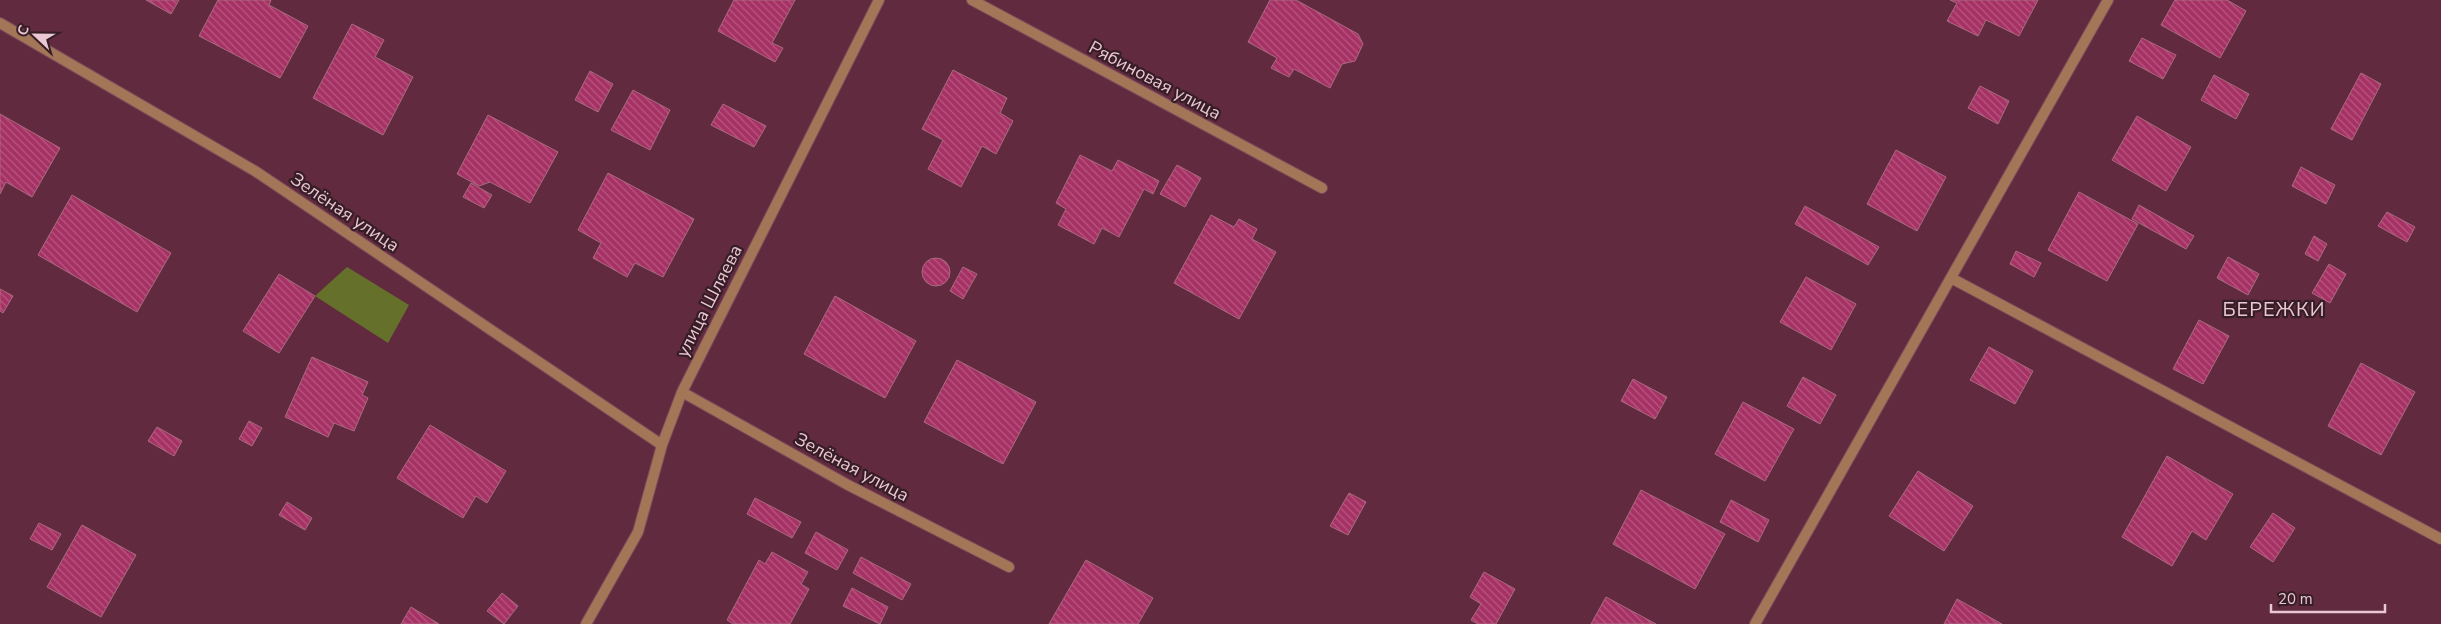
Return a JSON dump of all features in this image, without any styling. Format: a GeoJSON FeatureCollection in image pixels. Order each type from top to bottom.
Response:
{"type":"FeatureCollection","features":[{"type":"Feature","properties":{"kind":"street","name":"улица Шляева"},"geometry":{"type":"LineString","coordinates":[[586,624],[638,532],[662,445],[682,392],[879,0]]}},
{"type":"Feature","properties":{"kind":"street","name":"Рябиновая улица"},"geometry":{"type":"LineString","coordinates":[[972,0],[1322,188]]}},
{"type":"Feature","properties":{"kind":"street"},"geometry":{"type":"LineString","coordinates":[[1755,624],[2108,0]]}},
{"type":"Feature","properties":{"kind":"street","name":"Зелёная улица"},"geometry":{"type":"LineString","coordinates":[[0,23],[255,171],[662,445]]}},
{"type":"Feature","properties":{"kind":"street"},"geometry":{"type":"LineString","coordinates":[[1951,278],[2441,539]]}},
{"type":"Feature","properties":{"kind":"street","name":"Зелёная улица"},"geometry":{"type":"LineString","coordinates":[[682,392],[848,485],[1008,567]]}},
{"type":"Feature","properties":{"kind":"green space"},"geometry":{"type":"Polygon","coordinates":[[[347,267],[409,305],[388,343],[315,296],[347,267]]]}},
{"type":"Feature","properties":{"kind":"building"},"geometry":{"type":"Polygon","coordinates":[[[146,0],[179,0],[171,14],[146,0]]]}},
{"type":"Feature","properties":{"kind":"building"},"geometry":{"type":"Polygon","coordinates":[[[218,0],[271,0],[269,5],[308,26],[280,78],[199,36],[218,0]]]}},
{"type":"Feature","properties":{"kind":"building"},"geometry":{"type":"Polygon","coordinates":[[[734,0],[795,0],[772,43],[783,48],[775,62],[718,31],[734,0]]]}},
{"type":"Feature","properties":{"kind":"building"},"geometry":{"type":"Polygon","coordinates":[[[1270,0],[1296,0],[1358,34],[1363,44],[1355,61],[1342,64],[1330,88],[1294,69],[1289,77],[1271,68],[1277,58],[1248,42],[1270,0]]]}},
{"type":"Feature","properties":{"kind":"building"},"geometry":{"type":"Polygon","coordinates":[[[1950,0],[2038,0],[2019,36],[1986,20],[1978,36],[1947,21],[1957,3],[1950,0]]]}},
{"type":"Feature","properties":{"kind":"building"},"geometry":{"type":"Polygon","coordinates":[[[2175,0],[2227,0],[2246,11],[2220,58],[2161,25],[2175,0]]]}},
{"type":"Feature","properties":{"kind":"building"},"geometry":{"type":"Polygon","coordinates":[[[352,24],[384,40],[375,57],[413,77],[383,135],[313,98],[352,24]]]}},
{"type":"Feature","properties":{"kind":"building"},"geometry":{"type":"Polygon","coordinates":[[[2142,38],[2176,55],[2163,79],[2129,61],[2142,38]]]}},
{"type":"Feature","properties":{"kind":"building"},"geometry":{"type":"Polygon","coordinates":[[[953,70],[1007,98],[1000,113],[1013,121],[996,154],[982,146],[961,187],[928,169],[943,140],[922,129],[953,70]]]}},
{"type":"Feature","properties":{"kind":"building"},"geometry":{"type":"Polygon","coordinates":[[[590,71],[613,84],[598,112],[575,100],[590,71]]]}},
{"type":"Feature","properties":{"kind":"building"},"geometry":{"type":"Polygon","coordinates":[[[2361,73],[2381,84],[2352,140],[2331,129],[2361,73]]]}},
{"type":"Feature","properties":{"kind":"building"},"geometry":{"type":"Polygon","coordinates":[[[2214,75],[2249,94],[2236,119],[2201,100],[2214,75]]]}},
{"type":"Feature","properties":{"kind":"building"},"geometry":{"type":"Polygon","coordinates":[[[1980,86],[2009,101],[1998,124],[1968,108],[1980,86]]]}},
{"type":"Feature","properties":{"kind":"building"},"geometry":{"type":"Polygon","coordinates":[[[633,90],[670,110],[650,150],[611,130],[633,90]]]}},
{"type":"Feature","properties":{"kind":"building"},"geometry":{"type":"Polygon","coordinates":[[[723,104],[766,126],[754,147],[711,125],[723,104]]]}},
{"type":"Feature","properties":{"kind":"building"},"geometry":{"type":"Polygon","coordinates":[[[0,114],[60,148],[32,197],[6,182],[0,194],[0,114]]]}},
{"type":"Feature","properties":{"kind":"building"},"geometry":{"type":"Polygon","coordinates":[[[488,115],[558,152],[530,203],[490,182],[479,186],[457,174],[488,115]]]}},
{"type":"Feature","properties":{"kind":"building"},"geometry":{"type":"Polygon","coordinates":[[[2137,116],[2191,147],[2166,191],[2112,160],[2137,116]]]}},
{"type":"Feature","properties":{"kind":"building"},"geometry":{"type":"Polygon","coordinates":[[[1896,150],[1946,177],[1917,231],[1867,204],[1896,150]]]}},
{"type":"Feature","properties":{"kind":"building"},"geometry":{"type":"Polygon","coordinates":[[[1080,155],[1112,171],[1118,160],[1159,181],[1153,194],[1144,189],[1119,237],[1102,228],[1094,244],[1058,225],[1066,209],[1056,203],[1080,155]]]}},
{"type":"Feature","properties":{"kind":"building"},"geometry":{"type":"Polygon","coordinates":[[[1177,165],[1201,178],[1185,207],[1160,194],[1177,165]]]}},
{"type":"Feature","properties":{"kind":"building"},"geometry":{"type":"Polygon","coordinates":[[[2301,167],[2335,185],[2326,204],[2292,186],[2301,167]]]}},
{"type":"Feature","properties":{"kind":"building"},"geometry":{"type":"Polygon","coordinates":[[[608,173],[694,219],[663,277],[635,263],[627,277],[593,258],[601,243],[578,230],[608,173]]]}},
{"type":"Feature","properties":{"kind":"building"},"geometry":{"type":"Polygon","coordinates":[[[471,183],[492,195],[484,208],[463,197],[471,183]]]}},
{"type":"Feature","properties":{"kind":"building"},"geometry":{"type":"Polygon","coordinates":[[[2079,192],[2138,224],[2107,281],[2048,250],[2079,192]]]}},
{"type":"Feature","properties":{"kind":"building"},"geometry":{"type":"Polygon","coordinates":[[[72,195],[171,253],[137,312],[38,255],[72,195]]]}},
{"type":"Feature","properties":{"kind":"building"},"geometry":{"type":"Polygon","coordinates":[[[2139,205],[2194,236],[2186,249],[2132,219],[2139,205]]]}},
{"type":"Feature","properties":{"kind":"building"},"geometry":{"type":"Polygon","coordinates":[[[1805,206],[1879,247],[1868,265],[1795,224],[1805,206]]]}},
{"type":"Feature","properties":{"kind":"building"},"geometry":{"type":"Polygon","coordinates":[[[2387,212],[2415,227],[2407,242],[2378,226],[2387,212]]]}},
{"type":"Feature","properties":{"kind":"building"},"geometry":{"type":"Polygon","coordinates":[[[1211,215],[1234,227],[1239,219],[1257,229],[1252,239],[1276,252],[1239,319],[1174,283],[1211,215]]]}},
{"type":"Feature","properties":{"kind":"building"},"geometry":{"type":"Polygon","coordinates":[[[2314,236],[2327,244],[2318,261],[2305,254],[2314,236]]]}},
{"type":"Feature","properties":{"kind":"building"},"geometry":{"type":"Polygon","coordinates":[[[2016,251],[2041,263],[2034,277],[2010,264],[2016,251]]]}},
{"type":"Feature","properties":{"kind":"building"},"geometry":{"type":"Polygon","coordinates":[[[2228,257],[2259,274],[2248,295],[2217,278],[2228,257]]]}},
{"type":"Feature","properties":{"kind":"building"},"geometry":{"type":"Polygon","coordinates":[[[936,258],[946,262],[950,272],[946,282],[936,286],[926,282],[922,272],[926,262],[936,258]]]}},
{"type":"Feature","properties":{"kind":"building"},"geometry":{"type":"Polygon","coordinates":[[[2329,264],[2346,274],[2330,303],[2312,293],[2329,264]]]}},
{"type":"Feature","properties":{"kind":"building"},"geometry":{"type":"Polygon","coordinates":[[[963,267],[977,274],[963,299],[950,291],[963,267]]]}},
{"type":"Feature","properties":{"kind":"building"},"geometry":{"type":"Polygon","coordinates":[[[279,274],[315,296],[279,353],[243,331],[279,274]]]}},
{"type":"Feature","properties":{"kind":"building"},"geometry":{"type":"Polygon","coordinates":[[[1806,277],[1856,304],[1831,350],[1780,322],[1806,277]]]}},
{"type":"Feature","properties":{"kind":"building"},"geometry":{"type":"Polygon","coordinates":[[[0,289],[13,296],[3,313],[0,311],[0,289]]]}},
{"type":"Feature","properties":{"kind":"building"},"geometry":{"type":"Polygon","coordinates":[[[835,296],[916,341],[885,398],[804,354],[835,296]]]}},
{"type":"Feature","properties":{"kind":"building"},"geometry":{"type":"Polygon","coordinates":[[[2199,320],[2229,336],[2203,384],[2173,369],[2199,320]]]}},
{"type":"Feature","properties":{"kind":"building"},"geometry":{"type":"Polygon","coordinates":[[[1989,347],[2033,371],[2015,404],[1970,380],[1989,347]]]}},
{"type":"Feature","properties":{"kind":"building"},"geometry":{"type":"Polygon","coordinates":[[[312,357],[368,382],[362,395],[368,398],[354,431],[334,423],[328,437],[285,417],[312,357]]]}},
{"type":"Feature","properties":{"kind":"building"},"geometry":{"type":"Polygon","coordinates":[[[957,360],[1036,402],[1003,464],[924,422],[957,360]]]}},
{"type":"Feature","properties":{"kind":"building"},"geometry":{"type":"Polygon","coordinates":[[[2361,363],[2415,392],[2381,455],[2328,426],[2361,363]]]}},
{"type":"Feature","properties":{"kind":"building"},"geometry":{"type":"Polygon","coordinates":[[[1803,377],[1836,395],[1820,424],[1787,406],[1803,377]]]}},
{"type":"Feature","properties":{"kind":"building"},"geometry":{"type":"Polygon","coordinates":[[[1633,379],[1667,397],[1655,419],[1621,401],[1633,379]]]}},
{"type":"Feature","properties":{"kind":"building"},"geometry":{"type":"Polygon","coordinates":[[[1743,402],[1794,429],[1765,481],[1715,454],[1743,402]]]}},
{"type":"Feature","properties":{"kind":"building"},"geometry":{"type":"Polygon","coordinates":[[[249,421],[262,428],[252,446],[239,439],[249,421]]]}},
{"type":"Feature","properties":{"kind":"building"},"geometry":{"type":"Polygon","coordinates":[[[430,425],[506,471],[487,503],[476,496],[463,518],[397,478],[430,425]]]}},
{"type":"Feature","properties":{"kind":"building"},"geometry":{"type":"Polygon","coordinates":[[[157,427],[182,441],[174,456],[148,441],[157,427]]]}},
{"type":"Feature","properties":{"kind":"building"},"geometry":{"type":"Polygon","coordinates":[[[2167,456],[2233,494],[2206,540],[2192,531],[2172,566],[2122,537],[2167,456]]]}},
{"type":"Feature","properties":{"kind":"building"},"geometry":{"type":"Polygon","coordinates":[[[1918,471],[1973,506],[1944,551],[1889,516],[1918,471]]]}},
{"type":"Feature","properties":{"kind":"building"},"geometry":{"type":"Polygon","coordinates":[[[1641,490],[1725,534],[1695,589],[1613,544],[1641,490]]]}},
{"type":"Feature","properties":{"kind":"building"},"geometry":{"type":"Polygon","coordinates":[[[1349,493],[1366,502],[1348,535],[1330,526],[1349,493]]]}},
{"type":"Feature","properties":{"kind":"building"},"geometry":{"type":"Polygon","coordinates":[[[755,498],[801,522],[792,538],[747,514],[755,498]]]}},
{"type":"Feature","properties":{"kind":"building"},"geometry":{"type":"Polygon","coordinates":[[[1731,500],[1769,520],[1758,542],[1720,522],[1731,500]]]}},
{"type":"Feature","properties":{"kind":"building"},"geometry":{"type":"Polygon","coordinates":[[[287,502],[312,518],[305,530],[279,515],[287,502]]]}},
{"type":"Feature","properties":{"kind":"building"},"geometry":{"type":"Polygon","coordinates":[[[2273,513],[2295,528],[2273,562],[2250,547],[2273,513]]]}},
{"type":"Feature","properties":{"kind":"building"},"geometry":{"type":"Polygon","coordinates":[[[39,523],[61,534],[52,550],[30,539],[39,523]]]}},
{"type":"Feature","properties":{"kind":"building"},"geometry":{"type":"Polygon","coordinates":[[[82,525],[136,555],[101,617],[47,587],[82,525]]]}},
{"type":"Feature","properties":{"kind":"building"},"geometry":{"type":"Polygon","coordinates":[[[816,532],[848,550],[837,570],[805,553],[816,532]]]}},
{"type":"Feature","properties":{"kind":"building"},"geometry":{"type":"Polygon","coordinates":[[[772,552],[808,572],[801,584],[809,589],[790,624],[733,624],[727,620],[759,560],[765,564],[772,552]]]}},
{"type":"Feature","properties":{"kind":"building"},"geometry":{"type":"Polygon","coordinates":[[[861,557],[911,584],[902,600],[853,573],[861,557]]]}},
{"type":"Feature","properties":{"kind":"building"},"geometry":{"type":"Polygon","coordinates":[[[1086,560],[1153,598],[1138,624],[1049,624],[1086,560]]]}},
{"type":"Feature","properties":{"kind":"building"},"geometry":{"type":"Polygon","coordinates":[[[1484,572],[1515,589],[1496,624],[1478,624],[1471,620],[1481,604],[1470,597],[1484,572]]]}},
{"type":"Feature","properties":{"kind":"building"},"geometry":{"type":"Polygon","coordinates":[[[852,588],[888,607],[880,624],[843,606],[852,588]]]}},
{"type":"Feature","properties":{"kind":"building"},"geometry":{"type":"Polygon","coordinates":[[[502,593],[518,606],[504,624],[487,611],[502,593]]]}},
{"type":"Feature","properties":{"kind":"building"},"geometry":{"type":"Polygon","coordinates":[[[1606,597],[1656,624],[1591,624],[1606,597]]]}},
{"type":"Feature","properties":{"kind":"building"},"geometry":{"type":"Polygon","coordinates":[[[1957,599],[2002,624],[1944,624],[1957,599]]]}},
{"type":"Feature","properties":{"kind":"building"},"geometry":{"type":"Polygon","coordinates":[[[411,607],[439,624],[401,624],[411,607]]]}},
{"type":"Feature","properties":{"kind":"district","name":"БЕРЕЖКИ"},"geometry":{"type":"Point","coordinates":[2274,309]}}]}
